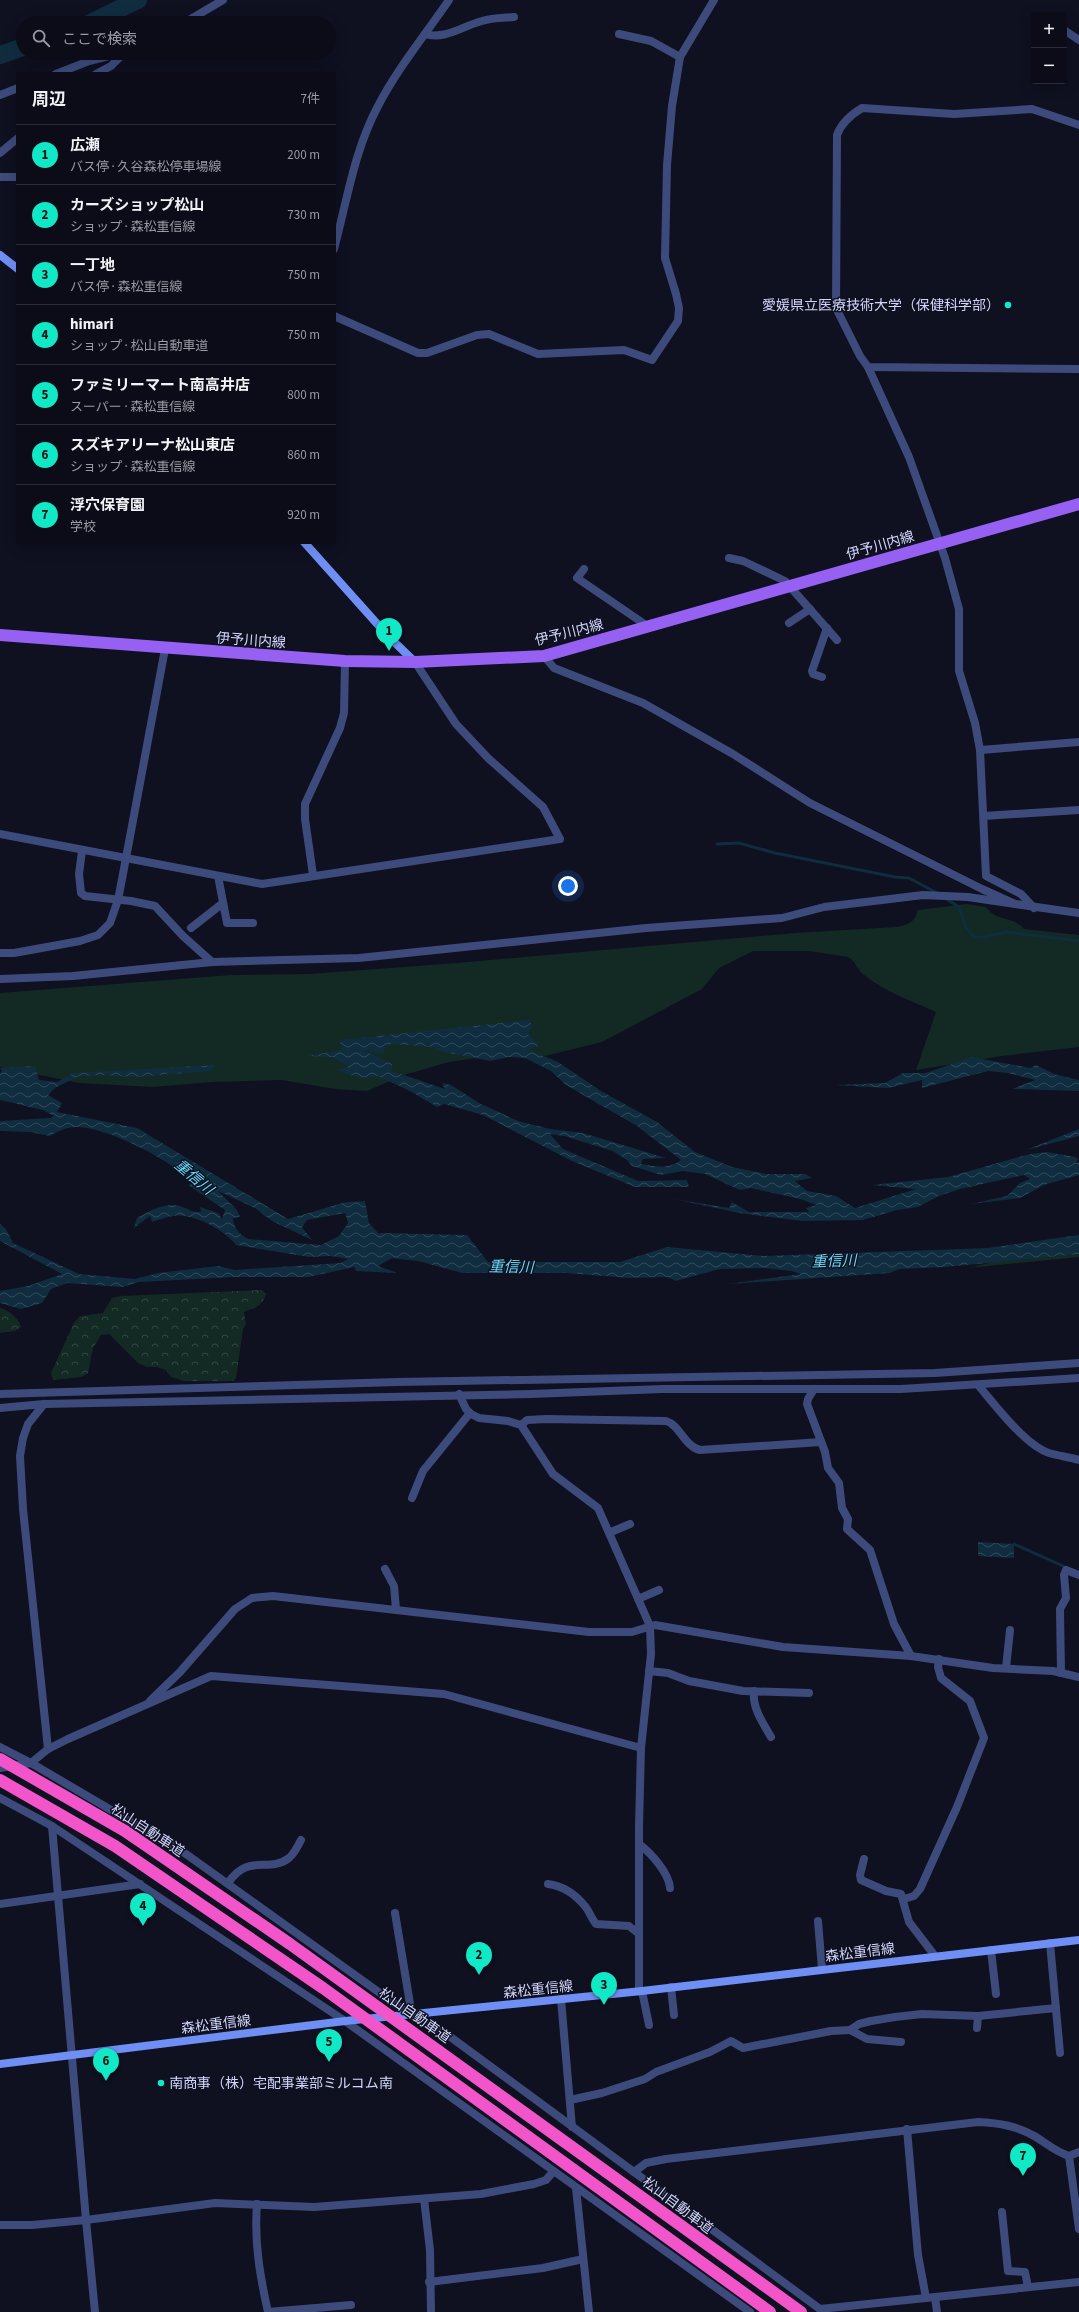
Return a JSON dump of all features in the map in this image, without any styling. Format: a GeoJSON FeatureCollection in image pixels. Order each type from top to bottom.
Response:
{"type":"FeatureCollection","features":[{"type":"Feature","properties":{"kind":"highway","name":"松山自動車道"},"geometry":{"type":"LineString","coordinates":[[0,1760],[125,1831],[290,1944],[801,2312]]}},
{"type":"Feature","properties":{"kind":"highway"},"geometry":{"type":"LineString","coordinates":[[0,1780],[115,1846],[323,1988],[770,2312]]}},
{"type":"Feature","properties":{"kind":"main road"},"geometry":{"type":"LineString","coordinates":[[0,255],[16,267]]}},
{"type":"Feature","properties":{"kind":"main road","name":"伊予川内線"},"geometry":{"type":"LineString","coordinates":[[0,635],[345,662],[415,662],[544,656],[1079,504]]}},
{"type":"Feature","properties":{"kind":"main road"},"geometry":{"type":"LineString","coordinates":[[306,544],[388,636],[415,662]]}},
{"type":"Feature","properties":{"kind":"main road","name":"森松重信線"},"geometry":{"type":"LineString","coordinates":[[0,2064],[345,2021],[412,2016],[641,1991],[1079,1940]]}},
{"type":"Feature","properties":{"kind":"street"},"geometry":{"type":"LineString","coordinates":[[196,16],[223,0]]}},
{"type":"Feature","properties":{"kind":"street"},"geometry":{"type":"LineString","coordinates":[[336,240],[353,168],[371,120],[392,81],[449,0]]}},
{"type":"Feature","properties":{"kind":"street"},"geometry":{"type":"LineString","coordinates":[[336,317],[418,353],[427,353],[477,335],[489,334],[538,354],[624,350],[652,360],[678,321],[679,308],[665,258],[667,165],[672,106],[680,57],[714,0]]}},
{"type":"Feature","properties":{"kind":"street"},"geometry":{"type":"LineString","coordinates":[[425,34],[442,36],[482,21],[514,17]]}},
{"type":"Feature","properties":{"kind":"street"},"geometry":{"type":"LineString","coordinates":[[1067,32],[1079,40]]}},
{"type":"Feature","properties":{"kind":"street"},"geometry":{"type":"LineString","coordinates":[[620,34],[651,41],[680,57]]}},
{"type":"Feature","properties":{"kind":"street"},"geometry":{"type":"LineString","coordinates":[[61,72],[93,60]]}},
{"type":"Feature","properties":{"kind":"street"},"geometry":{"type":"LineString","coordinates":[[100,72],[111,66],[116,60]]}},
{"type":"Feature","properties":{"kind":"street"},"geometry":{"type":"LineString","coordinates":[[0,95],[16,89]]}},
{"type":"Feature","properties":{"kind":"street"},"geometry":{"type":"LineString","coordinates":[[1034,909],[1021,894],[986,876],[980,750],[975,723],[959,671],[959,609],[940,544],[909,457],[868,367],[860,356],[836,308],[837,135],[840,128],[862,108],[954,114],[1032,109],[1079,125]]}},
{"type":"Feature","properties":{"kind":"street"},"geometry":{"type":"LineString","coordinates":[[0,153],[16,140]]}},
{"type":"Feature","properties":{"kind":"street"},"geometry":{"type":"LineString","coordinates":[[0,178],[16,177]]}},
{"type":"Feature","properties":{"kind":"street"},"geometry":{"type":"LineString","coordinates":[[868,367],[1079,369]]}},
{"type":"Feature","properties":{"kind":"street"},"geometry":{"type":"LineString","coordinates":[[729,558],[743,561],[785,581],[837,640]]}},
{"type":"Feature","properties":{"kind":"street"},"geometry":{"type":"LineString","coordinates":[[584,569],[577,578],[642,623],[644,628]]}},
{"type":"Feature","properties":{"kind":"street"},"geometry":{"type":"LineString","coordinates":[[789,624],[810,609]]}},
{"type":"Feature","properties":{"kind":"street"},"geometry":{"type":"LineString","coordinates":[[822,677],[813,674],[812,671],[827,628]]}},
{"type":"Feature","properties":{"kind":"street"},"geometry":{"type":"LineString","coordinates":[[0,953],[14,953],[80,941],[98,935],[110,923],[118,900],[165,649]]}},
{"type":"Feature","properties":{"kind":"street"},"geometry":{"type":"LineString","coordinates":[[544,656],[554,668],[643,703],[734,754],[810,803],[1015,904]]}},
{"type":"Feature","properties":{"kind":"street"},"geometry":{"type":"LineString","coordinates":[[313,876],[304,819],[305,804],[340,728],[344,713],[345,662]]}},
{"type":"Feature","properties":{"kind":"street"},"geometry":{"type":"LineString","coordinates":[[0,834],[82,851],[262,884],[560,839],[543,807],[488,758],[456,724],[415,662]]}},
{"type":"Feature","properties":{"kind":"street"},"geometry":{"type":"LineString","coordinates":[[980,750],[1079,742]]}},
{"type":"Feature","properties":{"kind":"street"},"geometry":{"type":"LineString","coordinates":[[984,816],[1079,810]]}},
{"type":"Feature","properties":{"kind":"street"},"geometry":{"type":"LineString","coordinates":[[82,851],[79,874],[81,892],[85,896],[155,906],[183,936],[212,962]]}},
{"type":"Feature","properties":{"kind":"street"},"geometry":{"type":"LineString","coordinates":[[218,876],[227,924],[252,923]]}},
{"type":"Feature","properties":{"kind":"street"},"geometry":{"type":"LineString","coordinates":[[0,979],[73,976],[212,962],[360,958],[646,928],[782,918],[824,907],[923,895],[968,897],[1015,904],[1034,909],[1079,913]]}},
{"type":"Feature","properties":{"kind":"street"},"geometry":{"type":"LineString","coordinates":[[191,928],[223,903]]}},
{"type":"Feature","properties":{"kind":"street"},"geometry":{"type":"LineString","coordinates":[[0,1394],[413,1382],[935,1373],[1079,1363]]}},
{"type":"Feature","properties":{"kind":"street"},"geometry":{"type":"LineString","coordinates":[[0,1408],[44,1404],[459,1394],[531,1394],[662,1389],[901,1389],[1079,1378]]}},
{"type":"Feature","properties":{"kind":"street"},"geometry":{"type":"LineString","coordinates":[[978,1385],[1006,1418],[1040,1448],[1048,1453],[1079,1460]]}},
{"type":"Feature","properties":{"kind":"street"},"geometry":{"type":"LineString","coordinates":[[814,1389],[808,1399],[808,1404],[828,1468],[839,1483],[842,1508],[848,1519],[847,1529],[870,1550],[894,1624],[911,1656]]}},
{"type":"Feature","properties":{"kind":"street"},"geometry":{"type":"LineString","coordinates":[[459,1394],[470,1413],[479,1418],[508,1421],[522,1425],[553,1474],[598,1508],[610,1532],[650,1626],[651,1654],[641,1748],[639,1844],[639,1934],[641,1991],[649,2024]]}},
{"type":"Feature","properties":{"kind":"street"},"geometry":{"type":"LineString","coordinates":[[44,1404],[28,1424],[23,1438],[20,1456],[23,1509],[48,1749]]}},
{"type":"Feature","properties":{"kind":"street"},"geometry":{"type":"LineString","coordinates":[[412,1498],[423,1471],[470,1413]]}},
{"type":"Feature","properties":{"kind":"street"},"geometry":{"type":"LineString","coordinates":[[522,1425],[527,1420],[546,1419],[666,1421],[672,1425],[692,1446],[700,1450],[821,1442]]}},
{"type":"Feature","properties":{"kind":"street"},"geometry":{"type":"LineString","coordinates":[[610,1532],[630,1524]]}},
{"type":"Feature","properties":{"kind":"street"},"geometry":{"type":"LineString","coordinates":[[385,1569],[394,1586],[396,1609]]}},
{"type":"Feature","properties":{"kind":"street"},"geometry":{"type":"LineString","coordinates":[[1061,1673],[1060,1608],[1066,1598],[1064,1575],[1066,1570],[1079,1575]]}},
{"type":"Feature","properties":{"kind":"street"},"geometry":{"type":"LineString","coordinates":[[638,1599],[659,1590]]}},
{"type":"Feature","properties":{"kind":"street"},"geometry":{"type":"LineString","coordinates":[[150,1701],[180,1672],[230,1614],[243,1602],[252,1598],[273,1596],[589,1632],[632,1632],[655,1625],[783,1647],[911,1656],[1006,1668],[1061,1673],[1079,1677]]}},
{"type":"Feature","properties":{"kind":"street"},"geometry":{"type":"LineString","coordinates":[[1006,1668],[1010,1630]]}},
{"type":"Feature","properties":{"kind":"street"},"geometry":{"type":"LineString","coordinates":[[904,1899],[914,1896],[920,1889],[954,1814],[983,1744],[981,1728],[970,1701],[941,1678],[938,1667],[939,1659]]}},
{"type":"Feature","properties":{"kind":"street"},"geometry":{"type":"LineString","coordinates":[[649,1671],[668,1673],[689,1681],[754,1691],[810,1693]]}},
{"type":"Feature","properties":{"kind":"street"},"geometry":{"type":"LineString","coordinates":[[0,1768],[31,1763],[48,1749],[150,1701],[211,1676],[444,1694],[641,1748]]}},
{"type":"Feature","properties":{"kind":"street"},"geometry":{"type":"LineString","coordinates":[[754,1691],[755,1704],[759,1717],[772,1737]]}},
{"type":"Feature","properties":{"kind":"street"},"geometry":{"type":"LineString","coordinates":[[0,1747],[31,1763],[186,1854],[412,2016],[441,2030],[822,2311],[926,2298],[1079,2282]]}},
{"type":"Feature","properties":{"kind":"street"},"geometry":{"type":"LineString","coordinates":[[0,1798],[52,1826],[345,2021],[553,2172],[750,2312]]}},
{"type":"Feature","properties":{"kind":"street"},"geometry":{"type":"LineString","coordinates":[[52,1826],[71,2055],[95,2312]]}},
{"type":"Feature","properties":{"kind":"street"},"geometry":{"type":"LineString","coordinates":[[228,1883],[236,1871],[242,1868],[282,1862],[290,1858],[301,1840]]}},
{"type":"Feature","properties":{"kind":"street"},"geometry":{"type":"LineString","coordinates":[[639,1844],[658,1862],[670,1882],[670,1888]]}},
{"type":"Feature","properties":{"kind":"street"},"geometry":{"type":"LineString","coordinates":[[864,1860],[860,1875],[861,1880],[886,1891],[901,1894],[904,1899],[909,1922],[935,1956]]}},
{"type":"Feature","properties":{"kind":"street"},"geometry":{"type":"LineString","coordinates":[[0,1904],[58,1897],[140,1884]]}},
{"type":"Feature","properties":{"kind":"street"},"geometry":{"type":"LineString","coordinates":[[548,1884],[561,1886],[567,1889],[584,1905],[596,1924],[628,1926],[639,1934]]}},
{"type":"Feature","properties":{"kind":"street"},"geometry":{"type":"LineString","coordinates":[[395,1914],[412,2016]]}},
{"type":"Feature","properties":{"kind":"street"},"geometry":{"type":"LineString","coordinates":[[818,1921],[822,1969]]}},
{"type":"Feature","properties":{"kind":"street"},"geometry":{"type":"LineString","coordinates":[[1050,1943],[1060,2053]]}},
{"type":"Feature","properties":{"kind":"street"},"geometry":{"type":"LineString","coordinates":[[991,1950],[996,1994]]}},
{"type":"Feature","properties":{"kind":"street"},"geometry":{"type":"LineString","coordinates":[[671,1987],[674,2015]]}},
{"type":"Feature","properties":{"kind":"street"},"geometry":{"type":"LineString","coordinates":[[561,1999],[572,2127]]}},
{"type":"Feature","properties":{"kind":"street"},"geometry":{"type":"LineString","coordinates":[[570,2100],[602,2093],[645,2079],[656,2072],[710,2052],[725,2042],[731,2041],[743,2048],[831,2031],[850,2030],[859,2024],[871,2020],[922,2014],[978,2016],[1056,2008]]}},
{"type":"Feature","properties":{"kind":"street"},"geometry":{"type":"LineString","coordinates":[[977,2028],[978,2016]]}},
{"type":"Feature","properties":{"kind":"street"},"geometry":{"type":"LineString","coordinates":[[850,2030],[867,2039],[901,2042]]}},
{"type":"Feature","properties":{"kind":"street"},"geometry":{"type":"LineString","coordinates":[[634,2172],[646,2163],[666,2160],[907,2129],[978,2122],[998,2123],[1024,2130],[1053,2150],[1069,2156],[1079,2152]]}},
{"type":"Feature","properties":{"kind":"street"},"geometry":{"type":"LineString","coordinates":[[907,2129],[918,2256],[926,2298]]}},
{"type":"Feature","properties":{"kind":"street"},"geometry":{"type":"LineString","coordinates":[[1069,2156],[1079,2230]]}},
{"type":"Feature","properties":{"kind":"street"},"geometry":{"type":"LineString","coordinates":[[0,2225],[32,2225],[86,2220],[215,2203],[314,2207],[482,2194],[534,2184],[546,2180],[553,2172]]}},
{"type":"Feature","properties":{"kind":"street"},"geometry":{"type":"LineString","coordinates":[[576,2188],[589,2312]]}},
{"type":"Feature","properties":{"kind":"street"},"geometry":{"type":"LineString","coordinates":[[424,2199],[430,2250],[429,2282],[432,2312]]}},
{"type":"Feature","properties":{"kind":"street"},"geometry":{"type":"LineString","coordinates":[[256,2204],[256,2243],[259,2274],[268,2312],[351,2304]]}},
{"type":"Feature","properties":{"kind":"street"},"geometry":{"type":"LineString","coordinates":[[1002,2212],[1008,2271],[1025,2272],[1028,2287]]}},
{"type":"Feature","properties":{"kind":"street"},"geometry":{"type":"LineString","coordinates":[[429,2282],[542,2268],[583,2259]]}},
{"type":"Feature","properties":{"kind":"street"},"geometry":{"type":"LineString","coordinates":[[936,2297],[937,2312]]}},
{"type":"Feature","properties":{"kind":"green space"},"geometry":{"type":"Polygon","coordinates":[[[967,904],[986,907],[995,915],[1015,922],[1024,929],[1079,935],[1079,1047],[1002,1056],[916,1070],[936,1012],[899,996],[872,981],[862,973],[848,957],[809,951],[753,951],[719,968],[702,989],[602,1042],[545,1056],[506,1054],[449,1062],[404,1075],[367,1091],[335,1089],[281,1080],[212,1082],[153,1087],[79,1083],[0,1067],[0,993],[231,975],[309,974],[457,963],[795,933],[896,927],[913,920],[918,910],[967,904]]]}},
{"type":"Feature","properties":{"kind":"green space"},"geometry":{"type":"Polygon","coordinates":[[[1079,1241],[1079,1257],[968,1268],[1079,1241]]]}},
{"type":"Feature","properties":{"kind":"green space"},"geometry":{"type":"Polygon","coordinates":[[[262,1290],[266,1294],[260,1305],[244,1312],[246,1324],[243,1329],[236,1378],[233,1381],[184,1381],[171,1377],[166,1370],[157,1367],[147,1367],[138,1363],[109,1334],[101,1335],[93,1348],[88,1373],[82,1377],[53,1380],[51,1373],[74,1323],[80,1316],[103,1313],[112,1298],[121,1296],[262,1290]]]}},
{"type":"Feature","properties":{"kind":"green space"},"geometry":{"type":"Polygon","coordinates":[[[0,1308],[13,1315],[21,1327],[15,1331],[0,1333],[0,1308]]]}},
{"type":"Feature","properties":{"kind":"water"},"geometry":{"type":"Polygon","coordinates":[[[528,1020],[532,1025],[528,1034],[539,1045],[529,1050],[558,1062],[601,1091],[657,1122],[695,1152],[732,1167],[766,1174],[805,1174],[812,1178],[795,1181],[807,1191],[836,1196],[855,1208],[916,1189],[872,1185],[948,1177],[1030,1154],[1047,1152],[1075,1157],[1078,1159],[1076,1163],[1079,1162],[1079,1175],[1044,1185],[1020,1198],[971,1204],[1007,1196],[1020,1183],[1030,1179],[1024,1175],[960,1189],[939,1196],[918,1207],[897,1210],[863,1220],[803,1221],[739,1213],[674,1199],[729,1208],[732,1202],[749,1212],[809,1212],[806,1208],[817,1205],[800,1199],[751,1188],[740,1190],[705,1174],[683,1171],[661,1175],[632,1166],[627,1160],[613,1151],[564,1136],[550,1134],[563,1149],[638,1181],[687,1180],[689,1187],[635,1187],[572,1161],[483,1115],[444,1104],[437,1107],[410,1091],[378,1076],[368,1078],[352,1076],[337,1070],[349,1067],[333,1057],[307,1056],[341,1050],[340,1040],[528,1020]],[[391,1044],[384,1048],[383,1054],[363,1050],[392,1064],[392,1071],[445,1089],[442,1083],[451,1085],[479,1103],[518,1121],[550,1129],[583,1133],[666,1158],[643,1159],[641,1164],[666,1166],[681,1160],[637,1126],[566,1085],[551,1071],[525,1058],[509,1057],[490,1061],[439,1051],[433,1047],[391,1044]]]}},
{"type":"Feature","properties":{"kind":"water"},"geometry":{"type":"Polygon","coordinates":[[[972,1057],[1030,1068],[1036,1065],[1054,1074],[1079,1080],[1079,1091],[1012,1089],[1035,1080],[1008,1073],[988,1071],[922,1088],[922,1080],[888,1088],[836,1085],[885,1083],[903,1073],[926,1073],[972,1057]]]}},
{"type":"Feature","properties":{"kind":"water","name":"重信川"},"geometry":{"type":"Polygon","coordinates":[[[215,1065],[211,1071],[134,1077],[103,1075],[79,1076],[55,1088],[48,1095],[62,1103],[57,1112],[137,1128],[288,1219],[346,1202],[365,1201],[369,1223],[378,1233],[467,1235],[488,1262],[620,1262],[667,1247],[763,1256],[988,1248],[1079,1235],[1079,1254],[945,1267],[899,1269],[890,1273],[728,1284],[801,1274],[791,1271],[764,1268],[720,1269],[676,1281],[667,1277],[629,1278],[566,1273],[462,1273],[418,1261],[392,1258],[378,1266],[398,1273],[356,1271],[354,1267],[309,1277],[236,1277],[139,1282],[122,1287],[67,1283],[51,1289],[42,1303],[21,1309],[0,1303],[0,1291],[28,1286],[62,1274],[0,1241],[0,1224],[6,1229],[13,1243],[79,1274],[135,1279],[158,1273],[218,1266],[235,1270],[340,1263],[348,1259],[331,1256],[309,1257],[236,1245],[231,1239],[208,1223],[181,1215],[152,1222],[150,1216],[134,1228],[137,1218],[163,1206],[175,1205],[201,1212],[200,1207],[218,1213],[222,1219],[225,1210],[188,1185],[194,1183],[171,1165],[139,1147],[105,1133],[76,1127],[56,1132],[50,1136],[30,1132],[0,1131],[0,1121],[50,1118],[54,1116],[43,1110],[0,1100],[0,1073],[2,1071],[0,1068],[35,1066],[39,1080],[57,1082],[74,1073],[215,1065]],[[218,1191],[237,1210],[240,1217],[233,1218],[234,1225],[242,1235],[248,1239],[321,1245],[339,1236],[348,1223],[345,1213],[307,1220],[302,1227],[312,1240],[272,1221],[255,1208],[218,1191]]]}},
{"type":"Feature","properties":{"kind":"water"},"geometry":{"type":"Polygon","coordinates":[[[1079,1129],[1079,1136],[1026,1150],[1079,1129]]]}},
{"type":"Feature","properties":{"kind":"water"},"geometry":{"type":"Polygon","coordinates":[[[978,1542],[1014,1544],[1014,1558],[978,1556],[978,1542]]]}},
{"type":"Feature","properties":{"kind":"waterway"},"geometry":{"type":"LineString","coordinates":[[105,16],[138,0]]}},
{"type":"Feature","properties":{"kind":"waterway"},"geometry":{"type":"LineString","coordinates":[[0,55],[16,49]]}},
{"type":"Feature","properties":{"kind":"waterway"},"geometry":{"type":"LineString","coordinates":[[717,844],[739,843],[775,853],[895,877],[909,878],[937,893]]}},
{"type":"Feature","properties":{"kind":"waterway"},"geometry":{"type":"LineString","coordinates":[[945,898],[959,907],[966,928],[974,937],[984,937],[1007,932],[1079,941]]}},
{"type":"Feature","properties":{"kind":"waterway"},"geometry":{"type":"LineString","coordinates":[[1014,1544],[1063,1566]]}},
{"type":"Feature","properties":{"kind":"place","name":"愛媛県立医療技術大学（保健科学部）"},"geometry":{"type":"Point","coordinates":[1008,305]}},
{"type":"Feature","properties":{"kind":"place","name":"広瀬"},"geometry":{"type":"Point","coordinates":[389,651]}},
{"type":"Feature","properties":{"kind":"place","name":"himari"},"geometry":{"type":"Point","coordinates":[143,1926]}},
{"type":"Feature","properties":{"kind":"place","name":"カーズショップ松山"},"geometry":{"type":"Point","coordinates":[479,1975]}},
{"type":"Feature","properties":{"kind":"place","name":"一丁地"},"geometry":{"type":"Point","coordinates":[604,2005]}},
{"type":"Feature","properties":{"kind":"place","name":"ファミリーマート南高井店"},"geometry":{"type":"Point","coordinates":[329,2062]}},
{"type":"Feature","properties":{"kind":"place","name":"スズキアリーナ松山東店"},"geometry":{"type":"Point","coordinates":[106,2081]}},
{"type":"Feature","properties":{"kind":"place","name":"南商事（株）宅配事業部ミルコム南"},"geometry":{"type":"Point","coordinates":[161,2083]}},
{"type":"Feature","properties":{"kind":"place","name":"浮穴保育園"},"geometry":{"type":"Point","coordinates":[1023,2176]}}]}
